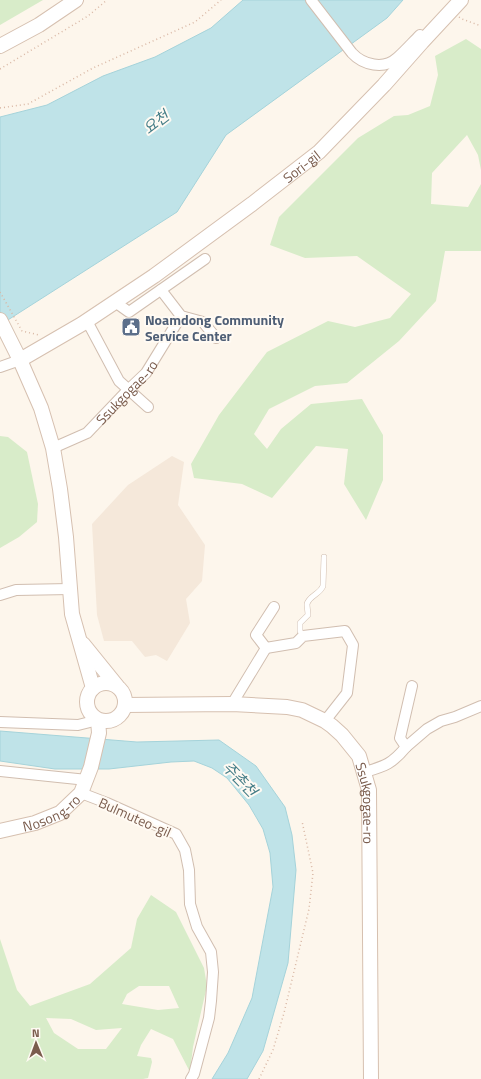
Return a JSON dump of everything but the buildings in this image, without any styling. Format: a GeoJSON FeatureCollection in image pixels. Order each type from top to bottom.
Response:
{"type":"FeatureCollection","features":[{"type":"Feature","properties":{"kind":"main road"},"geometry":{"type":"LineString","coordinates":[[0,46],[39,25],[76,0]]}},
{"type":"Feature","properties":{"kind":"main road","name":"Sori-gil"},"geometry":{"type":"LineString","coordinates":[[20,360],[87,321],[154,276],[252,204],[319,152],[384,85],[455,6]]}},
{"type":"Feature","properties":{"kind":"main road"},"geometry":{"type":"LineString","coordinates":[[0,320],[10,338],[41,408],[52,448],[66,537],[72,614],[94,688]]}},
{"type":"Feature","properties":{"kind":"main road"},"geometry":{"type":"LineString","coordinates":[[79,639],[122,695],[122,714],[117,718],[105,721],[99,726],[89,711],[87,704],[90,693],[99,684],[105,683],[122,695]]}},
{"type":"Feature","properties":{"kind":"main road","name":"Ssukgogae-ro"},"geometry":{"type":"LineString","coordinates":[[122,695],[179,704],[232,704],[287,707],[302,710],[332,726],[342,735],[359,756],[365,772],[369,790],[371,1079]]}},
{"type":"Feature","properties":{"kind":"main road","name":"Nosong-ro"},"geometry":{"type":"LineString","coordinates":[[0,831],[35,823],[60,813],[80,793],[88,777],[99,726]]}},
{"type":"Feature","properties":{"kind":"street"},"geometry":{"type":"LineString","coordinates":[[311,0],[357,59],[376,65],[396,59],[422,33],[455,6]]}},
{"type":"Feature","properties":{"kind":"street"},"geometry":{"type":"LineString","coordinates":[[115,302],[129,312],[205,259]]}},
{"type":"Feature","properties":{"kind":"street"},"geometry":{"type":"LineString","coordinates":[[161,290],[181,316],[203,322],[216,338]]}},
{"type":"Feature","properties":{"kind":"street","name":"Ssukgogae-ro"},"geometry":{"type":"LineString","coordinates":[[52,448],[87,433],[146,373],[181,316]]}},
{"type":"Feature","properties":{"kind":"street"},"geometry":{"type":"LineString","coordinates":[[87,321],[119,381],[148,407]]}},
{"type":"Feature","properties":{"kind":"street"},"geometry":{"type":"LineString","coordinates":[[0,368],[20,360]]}},
{"type":"Feature","properties":{"kind":"street"},"geometry":{"type":"LineString","coordinates":[[0,595],[16,590],[70,589]]}},
{"type":"Feature","properties":{"kind":"street"},"geometry":{"type":"LineString","coordinates":[[266,648],[256,635],[274,607]]}},
{"type":"Feature","properties":{"kind":"street"},"geometry":{"type":"LineString","coordinates":[[232,704],[266,648],[296,643],[303,636],[345,631],[353,645],[347,693],[325,721]]}},
{"type":"Feature","properties":{"kind":"street"},"geometry":{"type":"LineString","coordinates":[[406,747],[400,738],[412,686]]}},
{"type":"Feature","properties":{"kind":"street"},"geometry":{"type":"LineString","coordinates":[[365,772],[386,766],[396,759],[406,747],[427,729],[441,721],[481,706]]}},
{"type":"Feature","properties":{"kind":"street"},"geometry":{"type":"LineString","coordinates":[[0,722],[99,726]]}},
{"type":"Feature","properties":{"kind":"street"},"geometry":{"type":"LineString","coordinates":[[0,771],[88,777]]}},
{"type":"Feature","properties":{"kind":"street","name":"Bulmuteo-gil"},"geometry":{"type":"LineString","coordinates":[[80,793],[107,803],[176,834],[185,850],[189,870],[190,904],[197,927],[211,952],[213,972],[209,1018],[194,1074],[191,1079]]}},
{"type":"Feature","properties":{"kind":"lane"},"geometry":{"type":"LineString","coordinates":[[303,636],[300,631],[300,623],[308,615],[307,604],[310,599],[322,590],[324,557]]}},
{"type":"Feature","properties":{"kind":"path"},"geometry":{"type":"LineString","coordinates":[[0,69],[88,16],[107,0]]}},
{"type":"Feature","properties":{"kind":"path"},"geometry":{"type":"LineString","coordinates":[[0,108],[28,104],[93,68],[195,22],[222,0]]}},
{"type":"Feature","properties":{"kind":"path"},"geometry":{"type":"LineString","coordinates":[[455,6],[462,19],[481,26]]}},
{"type":"Feature","properties":{"kind":"path"},"geometry":{"type":"LineString","coordinates":[[0,292],[17,325],[22,331],[57,339]]}},
{"type":"Feature","properties":{"kind":"path"},"geometry":{"type":"LineString","coordinates":[[259,1079],[273,1050],[284,1013],[309,909],[313,873],[302,821]]}},
{"type":"Feature","properties":{"kind":"shaded area"},"geometry":{"type":"Polygon","coordinates":[[[172,456],[184,462],[178,505],[205,545],[202,581],[186,599],[190,623],[167,661],[156,655],[145,657],[132,641],[104,641],[97,615],[92,524],[128,485],[172,456]]]}},
{"type":"Feature","properties":{"kind":"green space"},"geometry":{"type":"Polygon","coordinates":[[[0,0],[43,0],[0,25],[0,0]]]}},
{"type":"Feature","properties":{"kind":"green space"},"geometry":{"type":"Polygon","coordinates":[[[466,39],[481,49],[481,170],[478,155],[467,135],[432,173],[431,204],[468,207],[481,184],[481,251],[445,251],[436,301],[399,341],[347,383],[315,386],[269,409],[254,434],[267,449],[281,429],[311,404],[362,399],[383,435],[383,480],[366,520],[344,484],[348,449],[316,446],[272,498],[242,484],[194,478],[191,464],[219,415],[267,352],[328,321],[355,327],[390,318],[411,294],[357,256],[305,258],[270,245],[279,217],[358,138],[394,116],[408,115],[430,106],[438,75],[435,56],[466,39]]]}},
{"type":"Feature","properties":{"kind":"green space"},"geometry":{"type":"Polygon","coordinates":[[[0,436],[8,437],[27,452],[38,504],[37,522],[19,537],[0,548],[0,436]]]}},
{"type":"Feature","properties":{"kind":"green space"},"geometry":{"type":"Polygon","coordinates":[[[151,895],[176,912],[204,968],[207,986],[193,1047],[190,1072],[173,1039],[151,1029],[141,1045],[137,1056],[151,1058],[152,1062],[148,1078],[0,1079],[0,939],[17,990],[30,1006],[90,984],[131,948],[137,919],[151,895]],[[139,986],[127,994],[122,1004],[158,1010],[179,1008],[169,986],[139,986]],[[46,1018],[54,1033],[78,1049],[106,1049],[122,1028],[96,1030],[71,1019],[46,1018]]]}},
{"type":"Feature","properties":{"kind":"water","name":"요천"},"geometry":{"type":"Polygon","coordinates":[[[243,0],[403,0],[387,18],[226,135],[177,212],[0,325],[0,117],[47,105],[103,76],[155,57],[211,28],[243,0]]]}},
{"type":"Feature","properties":{"kind":"water","name":"주촌천"},"geometry":{"type":"Polygon","coordinates":[[[0,731],[137,742],[219,740],[256,766],[285,807],[292,835],[296,870],[288,963],[263,1051],[247,1079],[212,1079],[228,1053],[252,998],[273,887],[270,853],[263,829],[249,805],[227,778],[212,768],[194,761],[109,769],[55,769],[0,761],[0,731]]]}},
{"type":"Feature","properties":{"kind":"place","name":"Noamdong Community Service Center"},"geometry":{"type":"Point","coordinates":[131,327]}}]}
